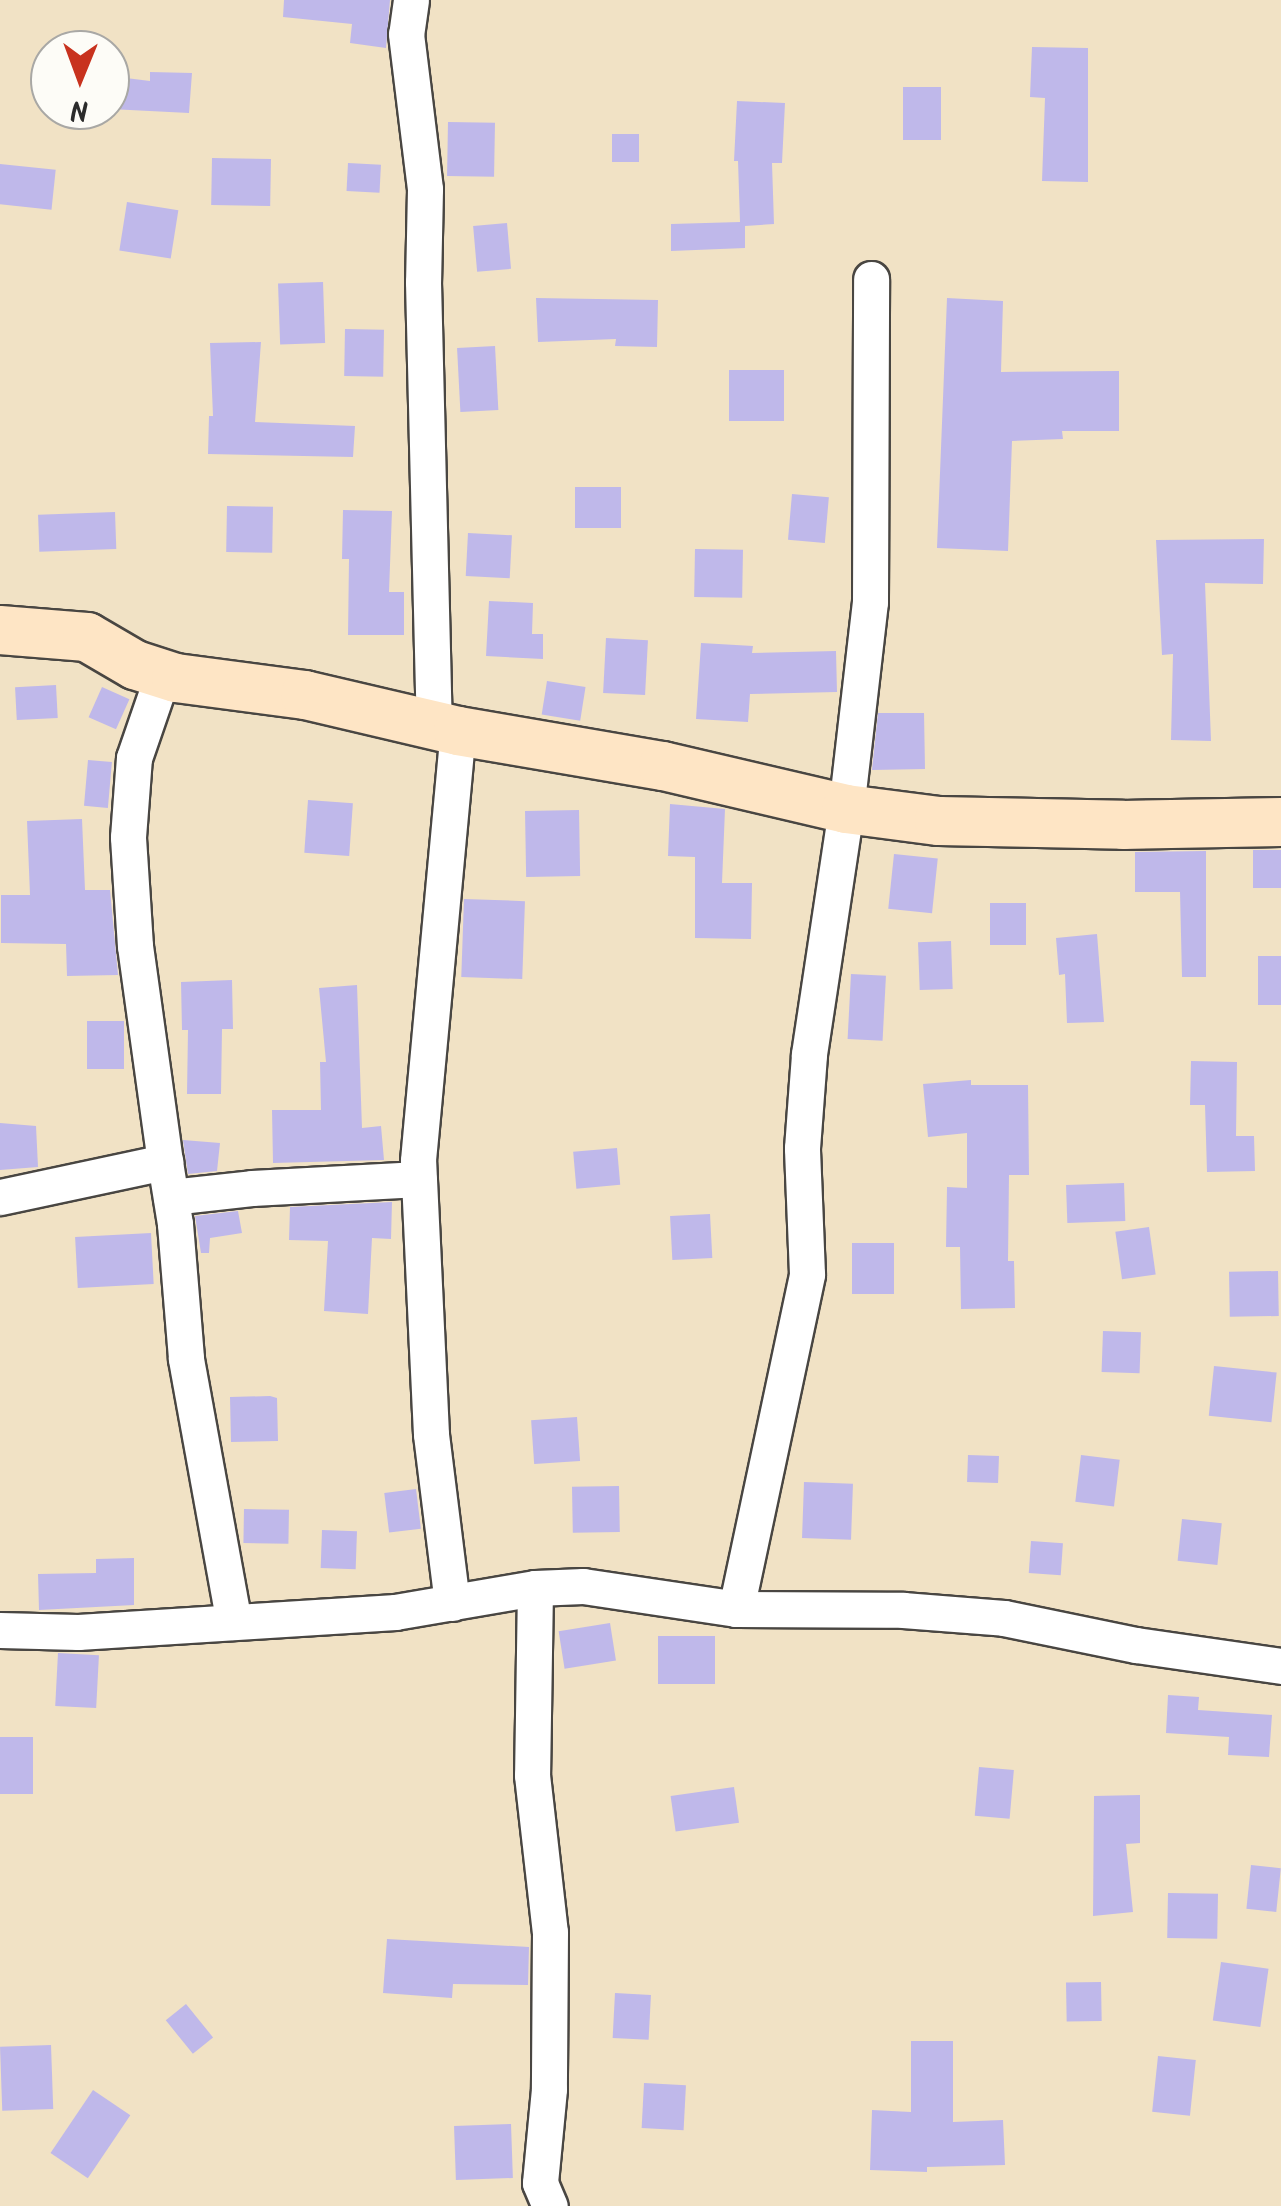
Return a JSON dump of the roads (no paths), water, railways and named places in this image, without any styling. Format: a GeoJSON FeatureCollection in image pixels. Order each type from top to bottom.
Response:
{"type":"FeatureCollection","features":[{"type":"Feature","properties":{"kind":"main road"},"geometry":{"type":"LineString","coordinates":[[0,630],[87,637],[136,665],[164,674],[305,695],[446,727],[663,766],[846,810],[939,821],[1123,826],[1281,822]]}},
{"type":"Feature","properties":{"kind":"street"},"geometry":{"type":"LineString","coordinates":[[411,0],[406,34],[425,189],[423,301],[446,727],[419,1179],[432,1434],[452,1603]]}},
{"type":"Feature","properties":{"kind":"street"},"geometry":{"type":"LineString","coordinates":[[736,1609],[806,1274],[802,1148],[809,1054],[846,810],[870,602],[871,279]]}},
{"type":"Feature","properties":{"kind":"street"},"geometry":{"type":"LineString","coordinates":[[164,674],[134,758],[128,837],[134,946],[172,1198],[186,1359],[234,1622]]}},
{"type":"Feature","properties":{"kind":"street"},"geometry":{"type":"LineString","coordinates":[[0,1197],[165,1162]]}},
{"type":"Feature","properties":{"kind":"street"},"geometry":{"type":"LineString","coordinates":[[172,1198],[252,1188],[419,1179]]}},
{"type":"Feature","properties":{"kind":"street"},"geometry":{"type":"LineString","coordinates":[[0,1630],[78,1632],[395,1612],[536,1588],[583,1586],[736,1609],[903,1610],[1004,1618],[1136,1645],[1281,1666]]}},
{"type":"Feature","properties":{"kind":"street"},"geometry":{"type":"LineString","coordinates":[[536,1588],[532,1775],[550,1932],[549,2089],[540,2183],[550,2206]]}}]}
